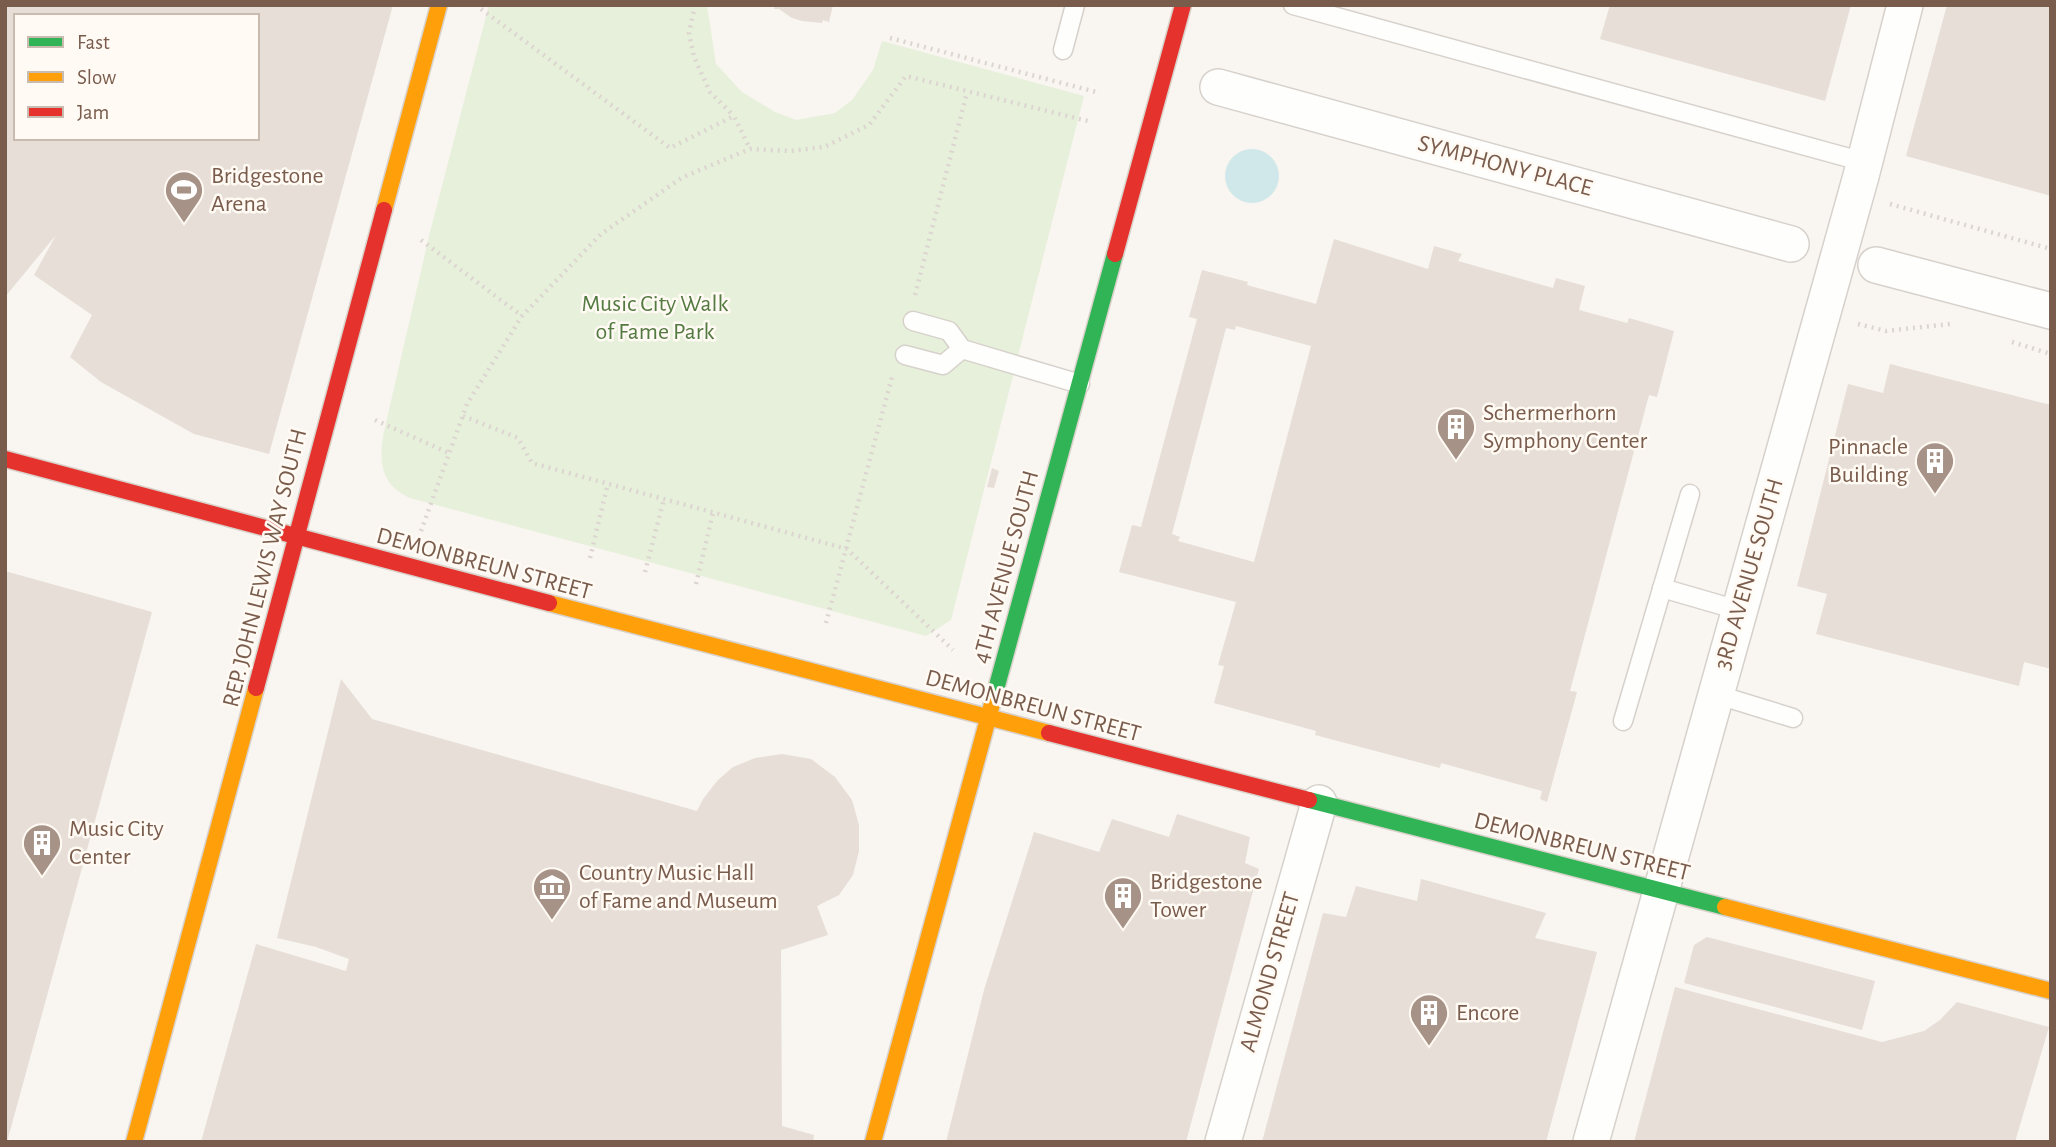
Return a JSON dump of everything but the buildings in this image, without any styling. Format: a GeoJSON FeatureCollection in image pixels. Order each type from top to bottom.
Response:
{"type":"FeatureCollection","features":[{"type":"Feature","properties":{"kind":"street","name":"REP. JOHN LEWIS WAY SOUTH"},"geometry":{"type":"LineString","coordinates":[[134,1142],[298,539],[326,421],[439,5]]}},
{"type":"Feature","properties":{"kind":"street","name":"4TH AVENUE SOUTH"},"geometry":{"type":"LineString","coordinates":[[873,1142],[1184,5]]}},
{"type":"Feature","properties":{"kind":"street","name":"3RD AVENUE SOUTH"},"geometry":{"type":"LineString","coordinates":[[1591,1142],[1864,162],[1905,5]]}},
{"type":"Feature","properties":{"kind":"street","name":"SYMPHONY PLACE"},"geometry":{"type":"LineString","coordinates":[[1218,87],[1791,244]]}},
{"type":"Feature","properties":{"kind":"street"},"geometry":{"type":"LineString","coordinates":[[1876,265],[2051,311]]}},
{"type":"Feature","properties":{"kind":"street","name":"DEMONBREUN STREET"},"geometry":{"type":"LineString","coordinates":[[5,459],[298,539],[2051,991]]}},
{"type":"Feature","properties":{"kind":"street","name":"ALMOND STREET"},"geometry":{"type":"LineString","coordinates":[[1223,1142],[1319,803]]}},
{"type":"Feature","properties":{"kind":"lane"},"geometry":{"type":"LineString","coordinates":[[1063,50],[1075,5]]}},
{"type":"Feature","properties":{"kind":"lane"},"geometry":{"type":"LineString","coordinates":[[1293,5],[1864,162]]}},
{"type":"Feature","properties":{"kind":"lane"},"geometry":{"type":"LineString","coordinates":[[914,321],[949,331],[962,349],[1080,384]]}},
{"type":"Feature","properties":{"kind":"lane"},"geometry":{"type":"LineString","coordinates":[[905,355],[943,366],[962,349]]}},
{"type":"Feature","properties":{"kind":"lane"},"geometry":{"type":"LineString","coordinates":[[1622,721],[1690,494]]}},
{"type":"Feature","properties":{"kind":"lane"},"geometry":{"type":"LineString","coordinates":[[1662,588],[1738,610]]}},
{"type":"Feature","properties":{"kind":"lane"},"geometry":{"type":"LineString","coordinates":[[1715,694],[1793,718]]}},
{"type":"Feature","properties":{"kind":"path"},"geometry":{"type":"LineString","coordinates":[[695,5],[690,33],[694,57],[710,92],[734,116],[750,149]]}},
{"type":"Feature","properties":{"kind":"path"},"geometry":{"type":"LineString","coordinates":[[481,9],[670,148],[734,116]]}},
{"type":"Feature","properties":{"kind":"path"},"geometry":{"type":"LineString","coordinates":[[890,38],[1100,93]]}},
{"type":"Feature","properties":{"kind":"path"},"geometry":{"type":"LineString","coordinates":[[425,516],[467,404],[522,316],[601,234],[683,177],[750,149],[824,147],[869,125],[906,76],[1092,122]]}},
{"type":"Feature","properties":{"kind":"path"},"geometry":{"type":"LineString","coordinates":[[1884,202],[2051,249]]}},
{"type":"Feature","properties":{"kind":"path"},"geometry":{"type":"LineString","coordinates":[[421,240],[522,316]]}},
{"type":"Feature","properties":{"kind":"path"},"geometry":{"type":"LineString","coordinates":[[1852,322],[1886,331],[1955,324]]}},
{"type":"Feature","properties":{"kind":"path"},"geometry":{"type":"LineString","coordinates":[[2003,339],[2051,354]]}},
{"type":"Feature","properties":{"kind":"path"},"geometry":{"type":"LineString","coordinates":[[463,416],[518,438],[532,463],[847,549],[953,650]]}},
{"type":"Feature","properties":{"kind":"path"},"geometry":{"type":"LineString","coordinates":[[375,420],[449,453]]}},
{"type":"Feature","properties":{"kind":"path"},"geometry":{"type":"LineString","coordinates":[[590,558],[608,483]]}},
{"type":"Feature","properties":{"kind":"path"},"geometry":{"type":"LineString","coordinates":[[645,572],[664,499]]}},
{"type":"Feature","properties":{"kind":"path"},"geometry":{"type":"LineString","coordinates":[[696,584],[713,513]]}},
{"type":"Feature","properties":{"kind":"green space","name":"Music City Walk of Fame Park"},"geometry":{"type":"Polygon","coordinates":[[[489,5],[707,5],[716,64],[742,92],[775,112],[796,120],[835,113],[852,100],[873,70],[882,41],[1084,96],[951,620],[926,636],[410,498],[393,487],[382,465],[383,436],[430,232],[489,5]]]}},
{"type":"Feature","properties":{"kind":"water"},"geometry":{"type":"Polygon","coordinates":[[[1252,149],[1271,157],[1279,176],[1271,195],[1252,203],[1233,195],[1225,176],[1233,157],[1252,149]]]}},
{"type":"Feature","properties":{"kind":"traffic: fast"},"geometry":{"type":"LineString","coordinates":[[992,704],[1115,254]]}},
{"type":"Feature","properties":{"kind":"traffic: fast"},"geometry":{"type":"LineString","coordinates":[[1309,800],[1725,907]]}},
{"type":"Feature","properties":{"kind":"traffic: slow"},"geometry":{"type":"LineString","coordinates":[[384,210],[439,5]]}},
{"type":"Feature","properties":{"kind":"traffic: slow"},"geometry":{"type":"LineString","coordinates":[[549,603],[1049,733]]}},
{"type":"Feature","properties":{"kind":"traffic: slow"},"geometry":{"type":"LineString","coordinates":[[134,1142],[256,688]]}},
{"type":"Feature","properties":{"kind":"traffic: slow"},"geometry":{"type":"LineString","coordinates":[[873,1142],[992,704]]}},
{"type":"Feature","properties":{"kind":"traffic: slow"},"geometry":{"type":"LineString","coordinates":[[1725,907],[2051,991]]}},
{"type":"Feature","properties":{"kind":"traffic: jam"},"geometry":{"type":"LineString","coordinates":[[1115,254],[1183,5]]}},
{"type":"Feature","properties":{"kind":"traffic: jam"},"geometry":{"type":"LineString","coordinates":[[256,688],[384,210]]}},
{"type":"Feature","properties":{"kind":"traffic: jam"},"geometry":{"type":"LineString","coordinates":[[5,459],[549,603]]}},
{"type":"Feature","properties":{"kind":"traffic: jam"},"geometry":{"type":"LineString","coordinates":[[1049,733],[1309,800]]}},
{"type":"Feature","properties":{"kind":"place","name":"Bridgestone Arena"},"geometry":{"type":"Point","coordinates":[184,224]}},
{"type":"Feature","properties":{"kind":"place","name":"Schermerhorn Symphony Center"},"geometry":{"type":"Point","coordinates":[1456,461]}},
{"type":"Feature","properties":{"kind":"place","name":"Pinnacle Building"},"geometry":{"type":"Point","coordinates":[1935,495]}},
{"type":"Feature","properties":{"kind":"place","name":"Music City Center"},"geometry":{"type":"Point","coordinates":[42,877]}},
{"type":"Feature","properties":{"kind":"place","name":"Country Music Hall of Fame and Museum"},"geometry":{"type":"Point","coordinates":[552,921]}},
{"type":"Feature","properties":{"kind":"place","name":"Bridgestone Tower"},"geometry":{"type":"Point","coordinates":[1123,930]}},
{"type":"Feature","properties":{"kind":"place","name":"Encore"},"geometry":{"type":"Point","coordinates":[1429,1047]}}]}
